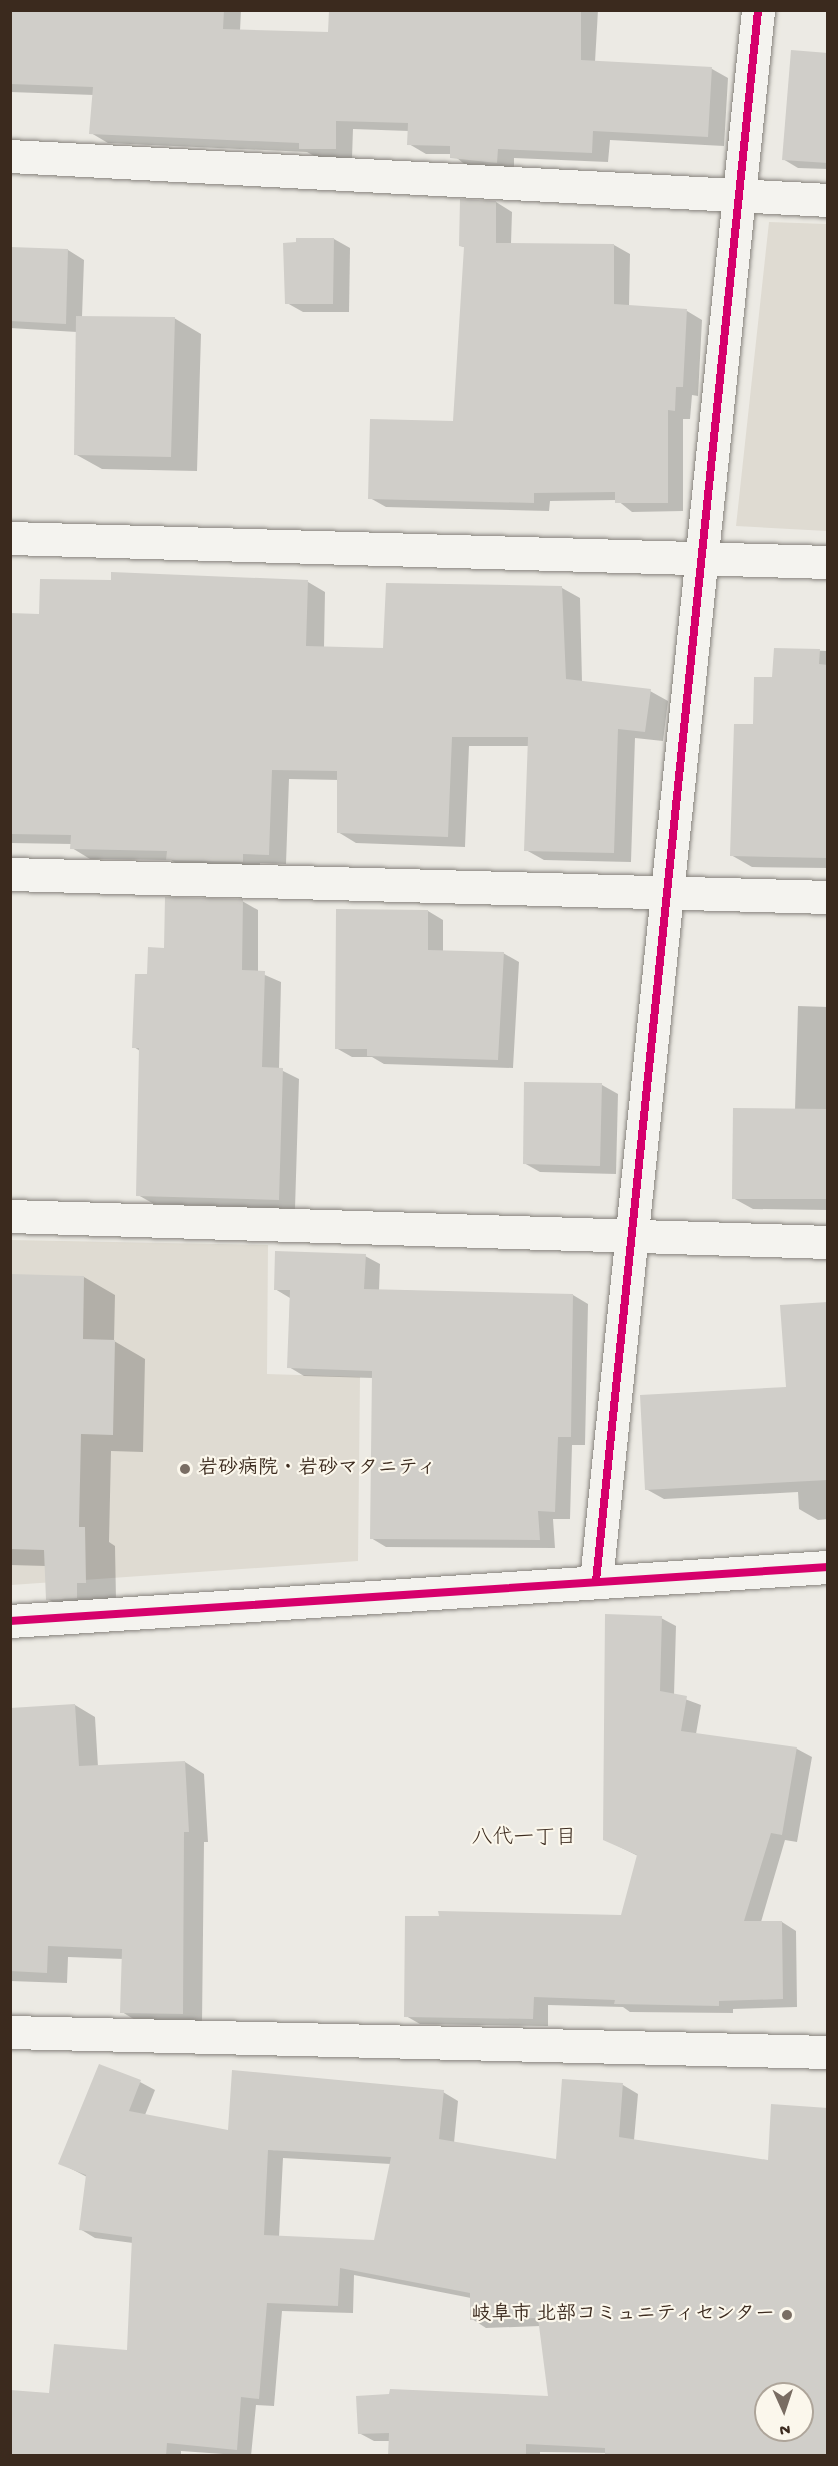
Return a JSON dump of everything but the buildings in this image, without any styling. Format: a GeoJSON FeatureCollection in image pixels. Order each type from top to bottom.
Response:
{"type":"FeatureCollection","features":[{"type":"Feature","properties":{"kind":"street"},"geometry":{"type":"LineString","coordinates":[[596,1581],[758,10]]}},
{"type":"Feature","properties":{"kind":"street"},"geometry":{"type":"LineString","coordinates":[[10,156],[828,200]]}},
{"type":"Feature","properties":{"kind":"street"},"geometry":{"type":"LineString","coordinates":[[10,538],[828,562]]}},
{"type":"Feature","properties":{"kind":"street"},"geometry":{"type":"LineString","coordinates":[[10,874],[828,897]]}},
{"type":"Feature","properties":{"kind":"street"},"geometry":{"type":"LineString","coordinates":[[10,1216],[828,1242]]}},
{"type":"Feature","properties":{"kind":"street"},"geometry":{"type":"LineString","coordinates":[[10,1621],[828,1566]]}},
{"type":"Feature","properties":{"kind":"street"},"geometry":{"type":"LineString","coordinates":[[10,2032],[828,2052]]}},
{"type":"Feature","properties":{"kind":"shaded area"},"geometry":{"type":"Polygon","coordinates":[[[769,222],[827,224],[827,531],[736,526],[769,222]]]}},
{"type":"Feature","properties":{"kind":"shaded area","name":"岩砂病院・岩砂マタニティ"},"geometry":{"type":"Polygon","coordinates":[[[10,1240],[268,1245],[267,1374],[360,1377],[358,1561],[11,1585],[10,1240]]]}},
{"type":"Feature","properties":{"kind":"cycle path"},"geometry":{"type":"LineString","coordinates":[[596,1581],[758,10]]}},
{"type":"Feature","properties":{"kind":"cycle path"},"geometry":{"type":"LineString","coordinates":[[10,1621],[828,1567]]}},
{"type":"Feature","properties":{"kind":"place","name":"岩砂病院・岩砂マタニティ"},"geometry":{"type":"Point","coordinates":[185,1469]}},
{"type":"Feature","properties":{"kind":"place","name":"岐阜市 北部コミュニティセンター"},"geometry":{"type":"Point","coordinates":[787,2315]}},
{"type":"Feature","properties":{"kind":"district","name":"八代一丁目"},"geometry":{"type":"Point","coordinates":[524,1840]}}]}
